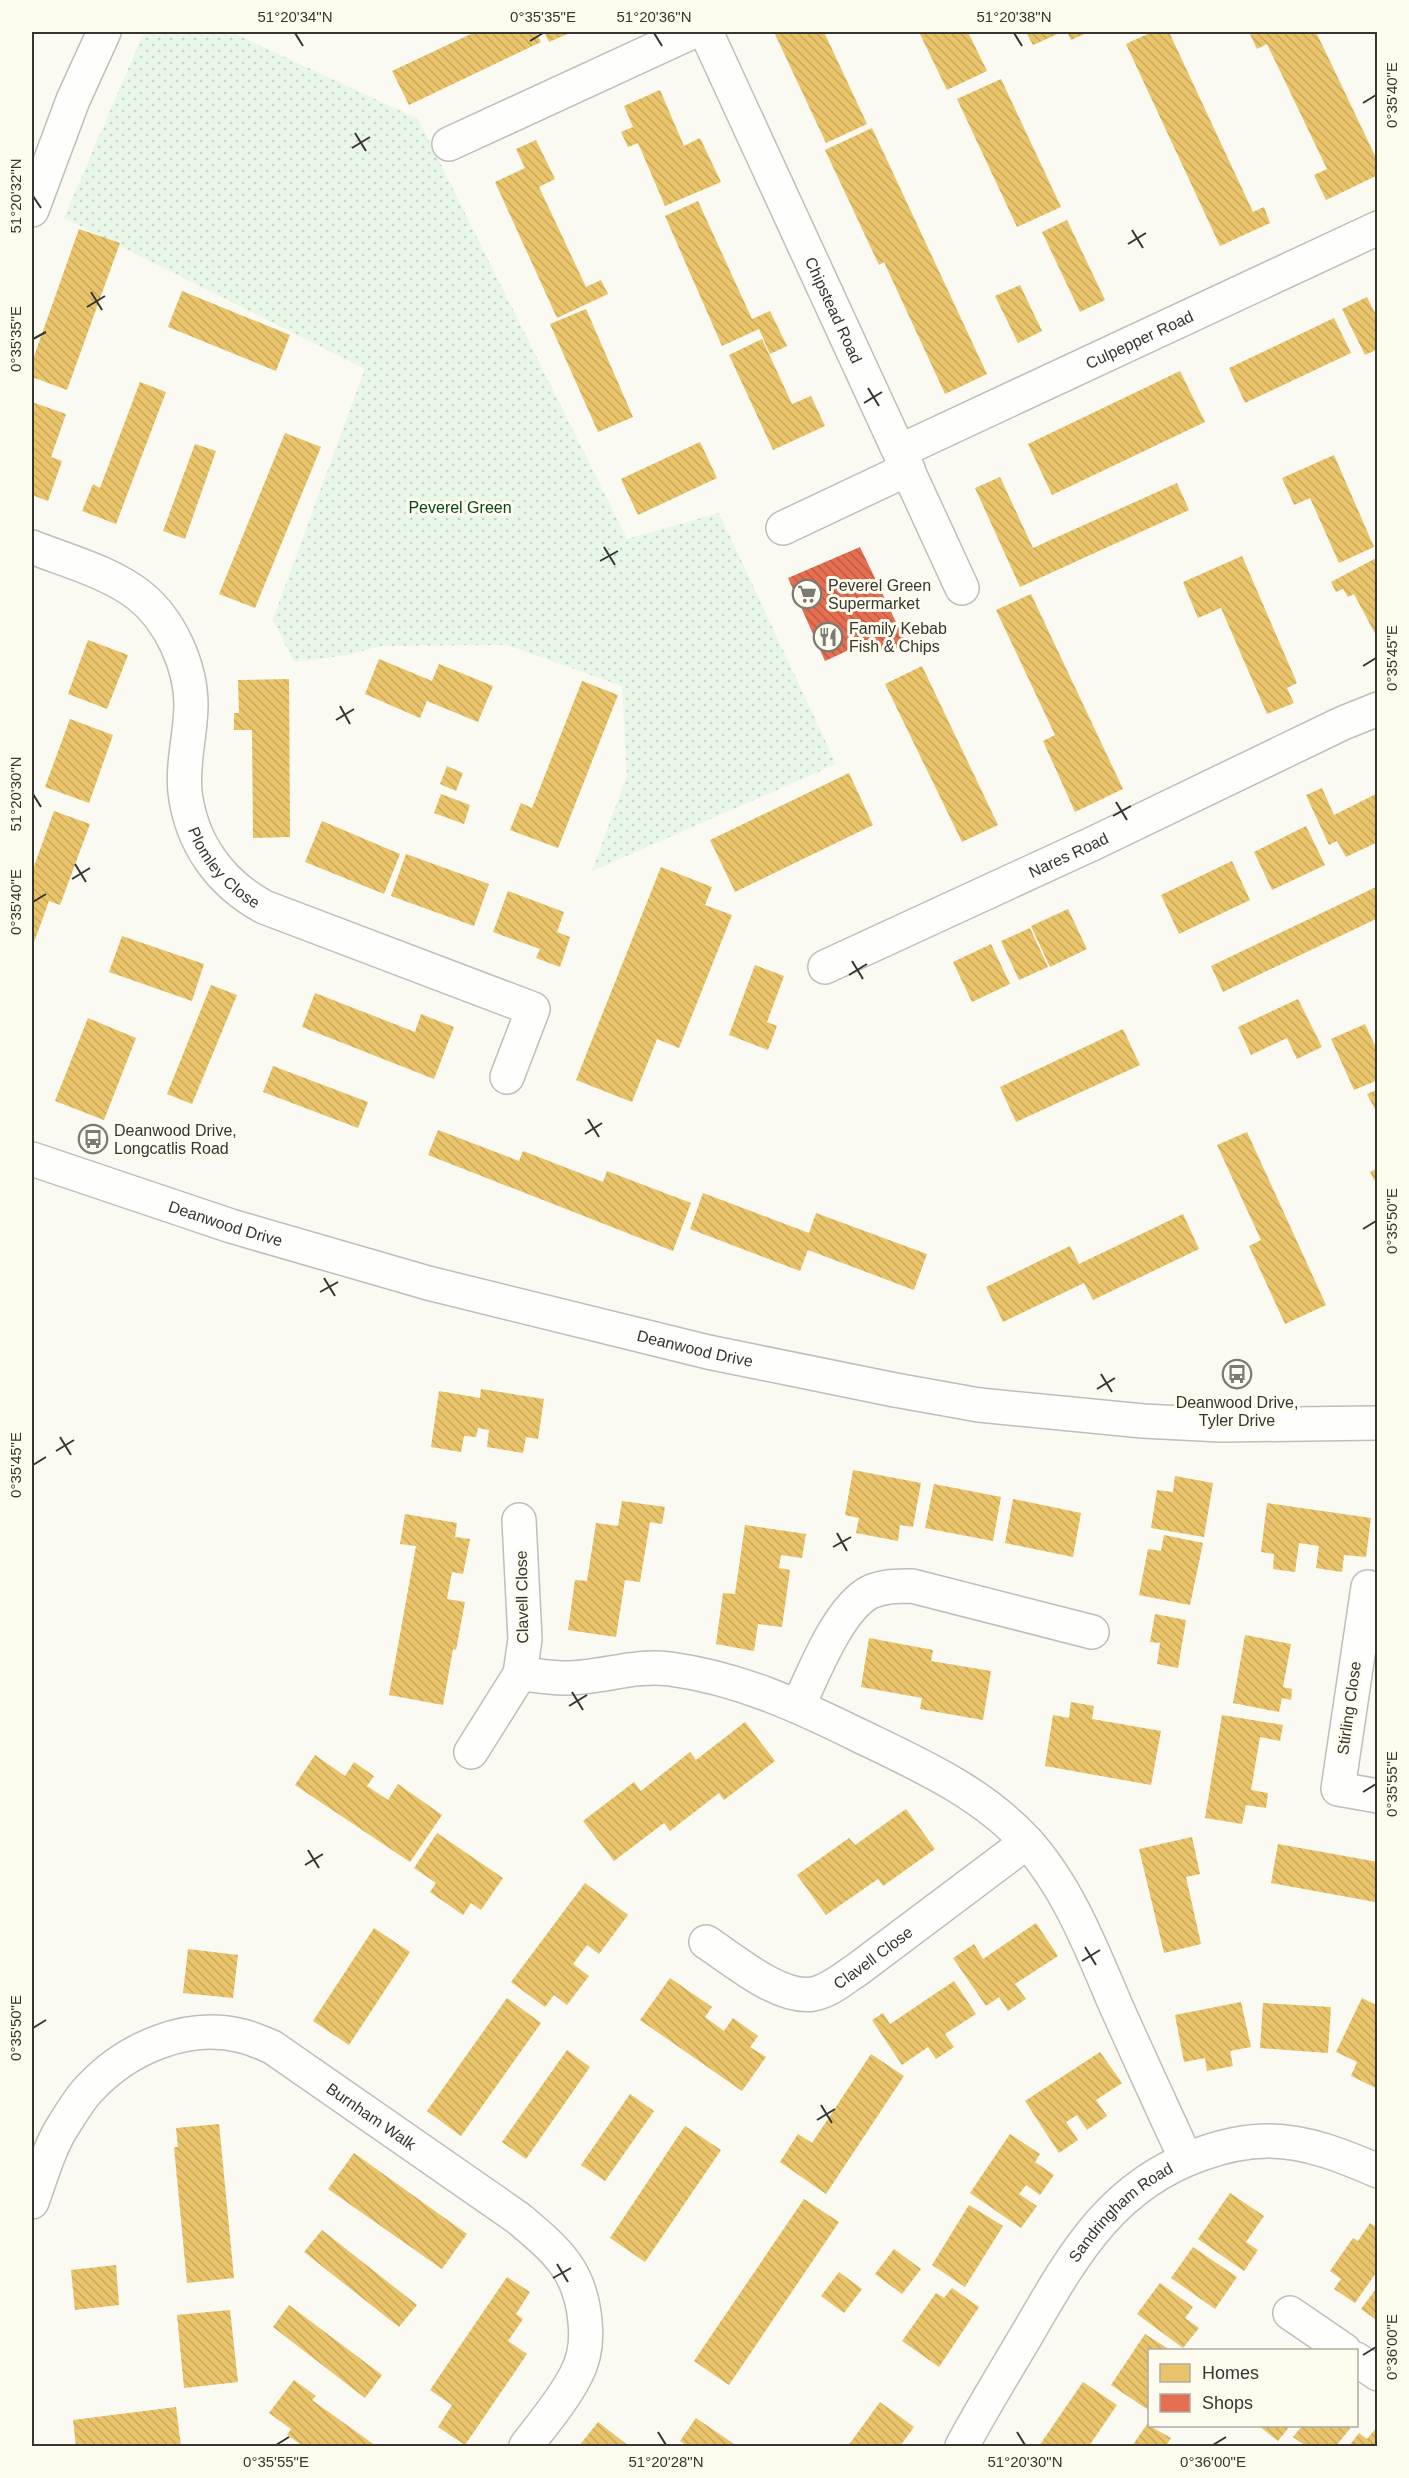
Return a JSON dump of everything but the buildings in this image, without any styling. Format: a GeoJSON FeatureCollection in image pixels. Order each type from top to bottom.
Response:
{"type":"FeatureCollection","features":[{"type":"Feature","properties":{"kind":"street"},"geometry":{"type":"LineString","coordinates":[[32,210],[73,100],[104,32]]}},
{"type":"Feature","properties":{"kind":"street"},"geometry":{"type":"LineString","coordinates":[[449,144],[692,32]]}},
{"type":"Feature","properties":{"kind":"street","name":"Chipstead Road"},"geometry":{"type":"LineString","coordinates":[[706,32],[962,588]]}},
{"type":"Feature","properties":{"kind":"street","name":"Culpepper Road"},"geometry":{"type":"LineString","coordinates":[[783,528],[904,460],[1377,228]]}},
{"type":"Feature","properties":{"kind":"street","name":"Plomley Close"},"geometry":{"type":"LineString","coordinates":[[32,547],[114,581],[139,596],[157,613],[169,631],[187,674],[191,703],[185,790],[190,817],[201,846],[228,883],[264,907],[533,1009],[507,1077]]}},
{"type":"Feature","properties":{"kind":"street","name":"Nares Road"},"geometry":{"type":"LineString","coordinates":[[825,966],[1094,843],[1343,723],[1377,709]]}},
{"type":"Feature","properties":{"kind":"street","name":"Deanwood Drive"},"geometry":{"type":"LineString","coordinates":[[32,1159],[231,1226],[428,1283],[708,1352],[895,1390],[979,1405],[1143,1421],[1232,1425],[1377,1423]]}},
{"type":"Feature","properties":{"kind":"street","name":"Clavell Close"},"geometry":{"type":"LineString","coordinates":[[471,1752],[520,1674],[525,1639],[519,1520]]}},
{"type":"Feature","properties":{"kind":"street"},"geometry":{"type":"LineString","coordinates":[[798,1706],[840,1621],[869,1593],[888,1586],[912,1586],[1092,1632]]}},
{"type":"Feature","properties":{"kind":"street","name":"Stirling Close"},"geometry":{"type":"LineString","coordinates":[[1368,1587],[1338,1789],[1377,1796]]}},
{"type":"Feature","properties":{"kind":"street"},"geometry":{"type":"LineString","coordinates":[[520,1674],[566,1678],[629,1669],[666,1668],[704,1674],[745,1685],[798,1706],[968,1792],[996,1813],[1027,1842],[1059,1886],[1077,1920],[1186,2159]]}},
{"type":"Feature","properties":{"kind":"street","name":"Clavell Close"},"geometry":{"type":"LineString","coordinates":[[706,1942],[777,1988],[796,1994],[813,1994],[830,1988],[858,1969],[1027,1842]]}},
{"type":"Feature","properties":{"kind":"street","name":"Burnham Walk"},"geometry":{"type":"LineString","coordinates":[[32,2202],[62,2128],[88,2089],[115,2066],[143,2049],[175,2036],[207,2031],[242,2036],[272,2047],[509,2211],[554,2248],[570,2268],[580,2289],[587,2343],[576,2375],[526,2446]]}},
{"type":"Feature","properties":{"kind":"street","name":"Sandringham Road"},"geometry":{"type":"LineString","coordinates":[[962,2446],[1078,2249],[1099,2223],[1139,2185],[1186,2159],[1241,2143],[1269,2141],[1320,2148],[1377,2171]]}},
{"type":"Feature","properties":{"kind":"street"},"geometry":{"type":"LineString","coordinates":[[1290,2313],[1343,2349]]}},
{"type":"Feature","properties":{"kind":"street"},"geometry":{"type":"LineString","coordinates":[[1358,2360],[1377,2374]]}},
{"type":"Feature","properties":{"kind":"green space","name":"Peverel Green"},"geometry":{"type":"Polygon","coordinates":[[[144,32],[231,32],[418,119],[627,539],[719,513],[836,764],[592,871],[627,776],[622,686],[507,645],[380,646],[348,655],[294,662],[273,619],[365,369],[64,218],[144,32]]]}},
{"type":"Feature","properties":{"kind":"place","name":"Peverel Green Supermarket"},"geometry":{"type":"Point","coordinates":[807,594]}},
{"type":"Feature","properties":{"kind":"place","name":"Family Kebab Fish & Chips"},"geometry":{"type":"Point","coordinates":[828,637]}},
{"type":"Feature","properties":{"kind":"place","name":"Deanwood Drive, Longcatlis Road"},"geometry":{"type":"Point","coordinates":[93,1139]}},
{"type":"Feature","properties":{"kind":"place","name":"Deanwood Drive, Tyler Drive"},"geometry":{"type":"Point","coordinates":[1237,1374]}}]}
